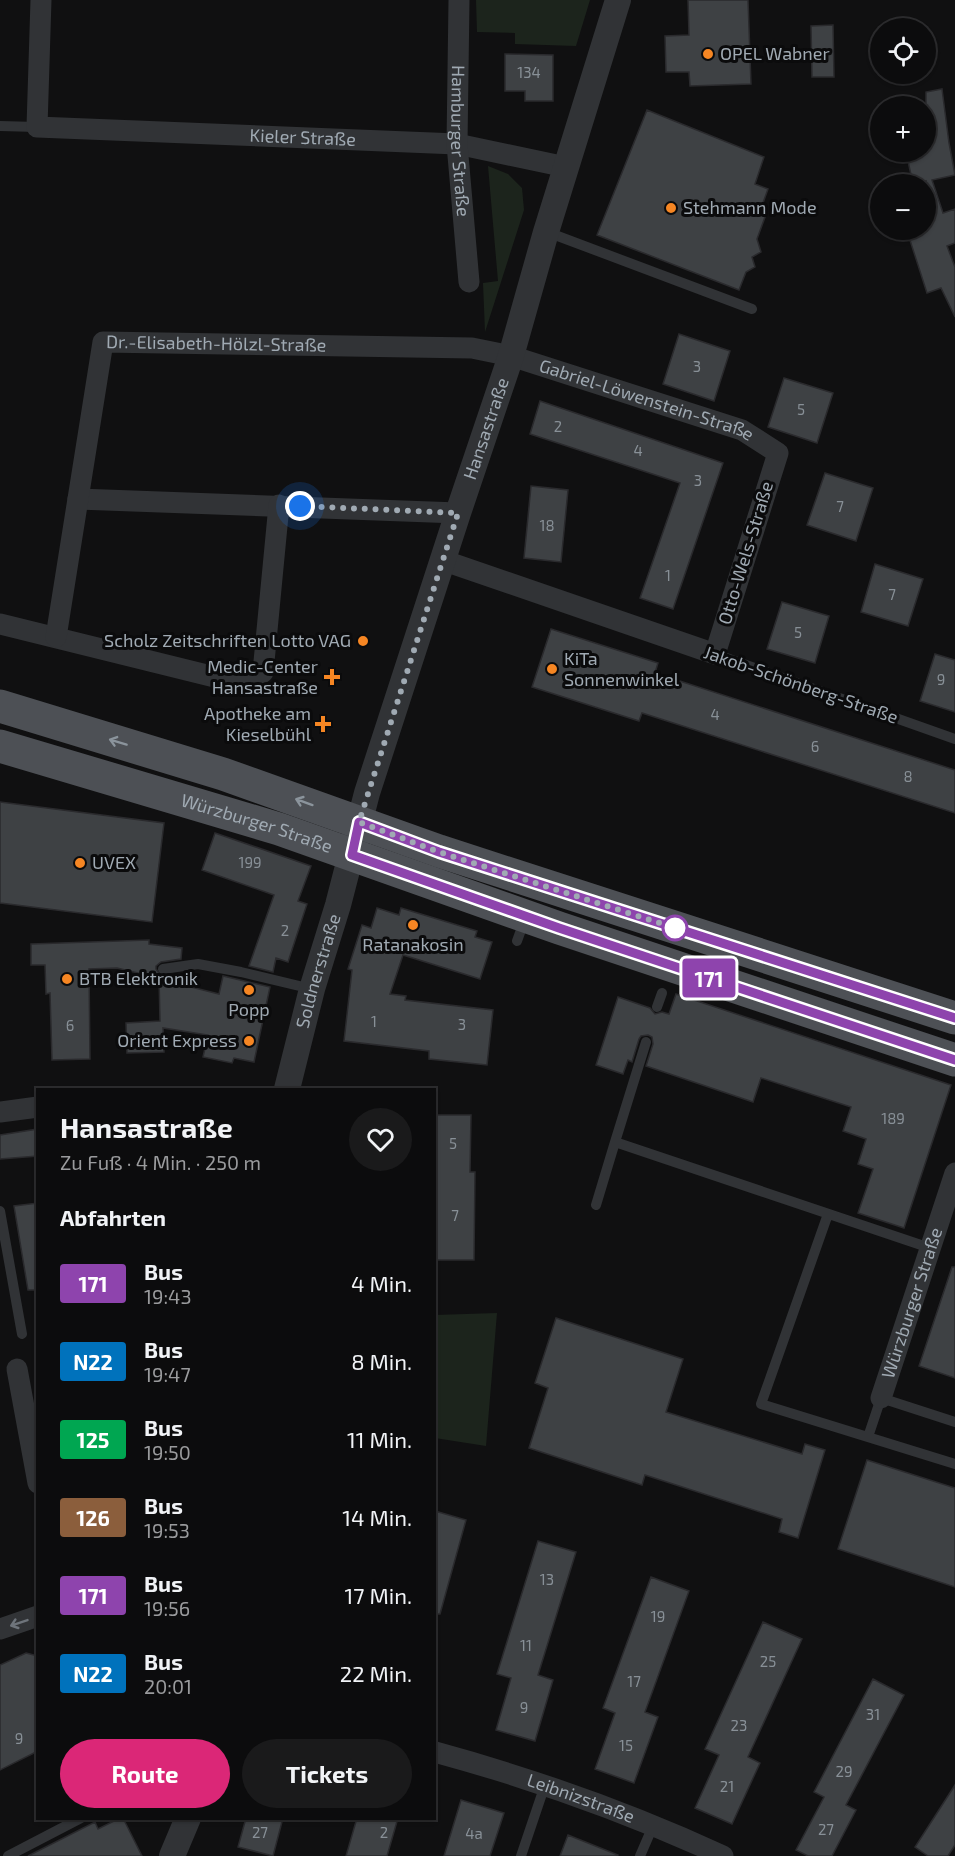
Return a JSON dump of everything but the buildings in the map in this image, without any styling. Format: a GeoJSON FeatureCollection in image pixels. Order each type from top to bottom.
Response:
{"type":"FeatureCollection","features":[{"type":"Feature","properties":{"kind":"main road","name":"Würzburger Straße"},"geometry":{"type":"LineString","coordinates":[[0,706],[223,774],[439,852],[955,1018]]}},
{"type":"Feature","properties":{"kind":"main road","name":"Würzburger Straße"},"geometry":{"type":"LineString","coordinates":[[0,746],[216,809],[352,855],[521,928],[955,1060]]}},
{"type":"Feature","properties":{"kind":"street"},"geometry":{"type":"LineString","coordinates":[[37,127],[41,0]]}},
{"type":"Feature","properties":{"kind":"street","name":"Hamburger Straße"},"geometry":{"type":"LineString","coordinates":[[459,0],[457,144],[469,282]]}},
{"type":"Feature","properties":{"kind":"street","name":"Hansastraße"},"geometry":{"type":"LineString","coordinates":[[352,855],[359,822],[442,560],[511,356],[546,232],[618,0]]}},
{"type":"Feature","properties":{"kind":"street","name":"Kieler Straße"},"geometry":{"type":"LineString","coordinates":[[37,127],[457,144],[566,167]]}},
{"type":"Feature","properties":{"kind":"street","name":"Dr.-Elisabeth-Hölzl-Straße"},"geometry":{"type":"LineString","coordinates":[[78,500],[103,342],[472,348],[511,356]]}},
{"type":"Feature","properties":{"kind":"street","name":"Gabriel-Löwenstein-Straße"},"geometry":{"type":"LineString","coordinates":[[511,356],[742,430],[778,453]]}},
{"type":"Feature","properties":{"kind":"street","name":"Otto-Wels-Straße"},"geometry":{"type":"LineString","coordinates":[[715,654],[778,453]]}},
{"type":"Feature","properties":{"kind":"street"},"geometry":{"type":"LineString","coordinates":[[56,637],[78,500],[279,505],[458,513]]}},
{"type":"Feature","properties":{"kind":"street"},"geometry":{"type":"LineString","coordinates":[[0,624],[239,682],[251,681],[263,672],[279,505]]}},
{"type":"Feature","properties":{"kind":"street","name":"Jakob-Schönberg-Straße"},"geometry":{"type":"LineString","coordinates":[[442,560],[715,654]]}},
{"type":"Feature","properties":{"kind":"street","name":"Soldnerstraße"},"geometry":{"type":"LineString","coordinates":[[287,1088],[312,989],[352,855]]}},
{"type":"Feature","properties":{"kind":"street"},"geometry":{"type":"LineString","coordinates":[[0,1112],[36,1107]]}},
{"type":"Feature","properties":{"kind":"street","name":"Würzburger Straße"},"geometry":{"type":"LineString","coordinates":[[881,1398],[955,1173]]}},
{"type":"Feature","properties":{"kind":"street"},"geometry":{"type":"LineString","coordinates":[[17,1369],[36,1472]]}},
{"type":"Feature","properties":{"kind":"street"},"geometry":{"type":"LineString","coordinates":[[0,1629],[36,1617]]}},
{"type":"Feature","properties":{"kind":"street","name":"Leibnizstraße"},"geometry":{"type":"LineString","coordinates":[[436,1752],[545,1785],[653,1826],[723,1856]]}},
{"type":"Feature","properties":{"kind":"street"},"geometry":{"type":"LineString","coordinates":[[172,1856],[187,1820]]}},
{"type":"Feature","properties":{"kind":"lane","name":"Kieler Straße"},"geometry":{"type":"LineString","coordinates":[[0,126],[37,127]]}},
{"type":"Feature","properties":{"kind":"lane"},"geometry":{"type":"LineString","coordinates":[[546,232],[752,309]]}},
{"type":"Feature","properties":{"kind":"lane","name":"Jakob-Schönberg-Straße"},"geometry":{"type":"LineString","coordinates":[[715,654],[955,739]]}},
{"type":"Feature","properties":{"kind":"lane"},"geometry":{"type":"LineString","coordinates":[[163,969],[198,964],[312,989]]}},
{"type":"Feature","properties":{"kind":"lane"},"geometry":{"type":"LineString","coordinates":[[657,1007],[662,993]]}},
{"type":"Feature","properties":{"kind":"lane"},"geometry":{"type":"LineString","coordinates":[[596,1205],[646,1042]]}},
{"type":"Feature","properties":{"kind":"lane"},"geometry":{"type":"LineString","coordinates":[[615,1142],[930,1248]]}},
{"type":"Feature","properties":{"kind":"lane"},"geometry":{"type":"LineString","coordinates":[[0,1211],[22,1334]]}},
{"type":"Feature","properties":{"kind":"lane"},"geometry":{"type":"LineString","coordinates":[[828,1214],[761,1404],[955,1464]]}},
{"type":"Feature","properties":{"kind":"lane"},"geometry":{"type":"LineString","coordinates":[[868,1437],[881,1398],[955,1422]]}},
{"type":"Feature","properties":{"kind":"lane"},"geometry":{"type":"LineString","coordinates":[[521,1856],[545,1785]]}},
{"type":"Feature","properties":{"kind":"lane"},"geometry":{"type":"LineString","coordinates":[[8,1856],[77,1820]]}},
{"type":"Feature","properties":{"kind":"lane"},"geometry":{"type":"LineString","coordinates":[[640,1856],[653,1826]]}},
{"type":"Feature","properties":{"kind":"shaded area"},"geometry":{"type":"Polygon","coordinates":[[[476,0],[590,0],[576,46],[515,44],[515,33],[477,32],[476,0]]]}},
{"type":"Feature","properties":{"kind":"shaded area"},"geometry":{"type":"Polygon","coordinates":[[[488,166],[508,174],[522,188],[524,210],[485,332],[483,283],[498,281],[488,166]]]}},
{"type":"Feature","properties":{"kind":"shaded area"},"geometry":{"type":"Polygon","coordinates":[[[497,1313],[486,1446],[436,1438],[436,1315],[497,1313]]]}},
{"type":"Feature","properties":{"kind":"bus line","name":"171"},"geometry":{"type":"LineString","coordinates":[[955,1018],[439,852],[359,822],[352,855],[559,928],[955,1060]]}},
{"type":"Feature","properties":{"kind":"place","name":"OPEL Wabner"},"geometry":{"type":"Point","coordinates":[708,54]}},
{"type":"Feature","properties":{"kind":"place","name":"Stehmann Mode"},"geometry":{"type":"Point","coordinates":[671,208]}},
{"type":"Feature","properties":{"kind":"place","name":"Scholz Zeitschriften Lotto VAG"},"geometry":{"type":"Point","coordinates":[363,641]}},
{"type":"Feature","properties":{"kind":"place","name":"KiTa Sonnenwinkel"},"geometry":{"type":"Point","coordinates":[552,669]}},
{"type":"Feature","properties":{"kind":"place","name":"Medic-Center Hansastraße"},"geometry":{"type":"Point","coordinates":[332,677]}},
{"type":"Feature","properties":{"kind":"place","name":"Apotheke am Kieselbühl"},"geometry":{"type":"Point","coordinates":[323,724]}},
{"type":"Feature","properties":{"kind":"place","name":"UVEX"},"geometry":{"type":"Point","coordinates":[80,863]}},
{"type":"Feature","properties":{"kind":"place","name":"Ratanakosin"},"geometry":{"type":"Point","coordinates":[413,925]}},
{"type":"Feature","properties":{"kind":"place","name":"BTB Elektronik"},"geometry":{"type":"Point","coordinates":[67,979]}},
{"type":"Feature","properties":{"kind":"place","name":"Popp"},"geometry":{"type":"Point","coordinates":[249,990]}},
{"type":"Feature","properties":{"kind":"place","name":"Orient Express"},"geometry":{"type":"Point","coordinates":[249,1041]}},
{"type":"Feature","properties":{"kind":"route"},"geometry":{"type":"LineString","coordinates":[[300,506],[458,513],[359,822],[439,852],[675,928]]}}]}
